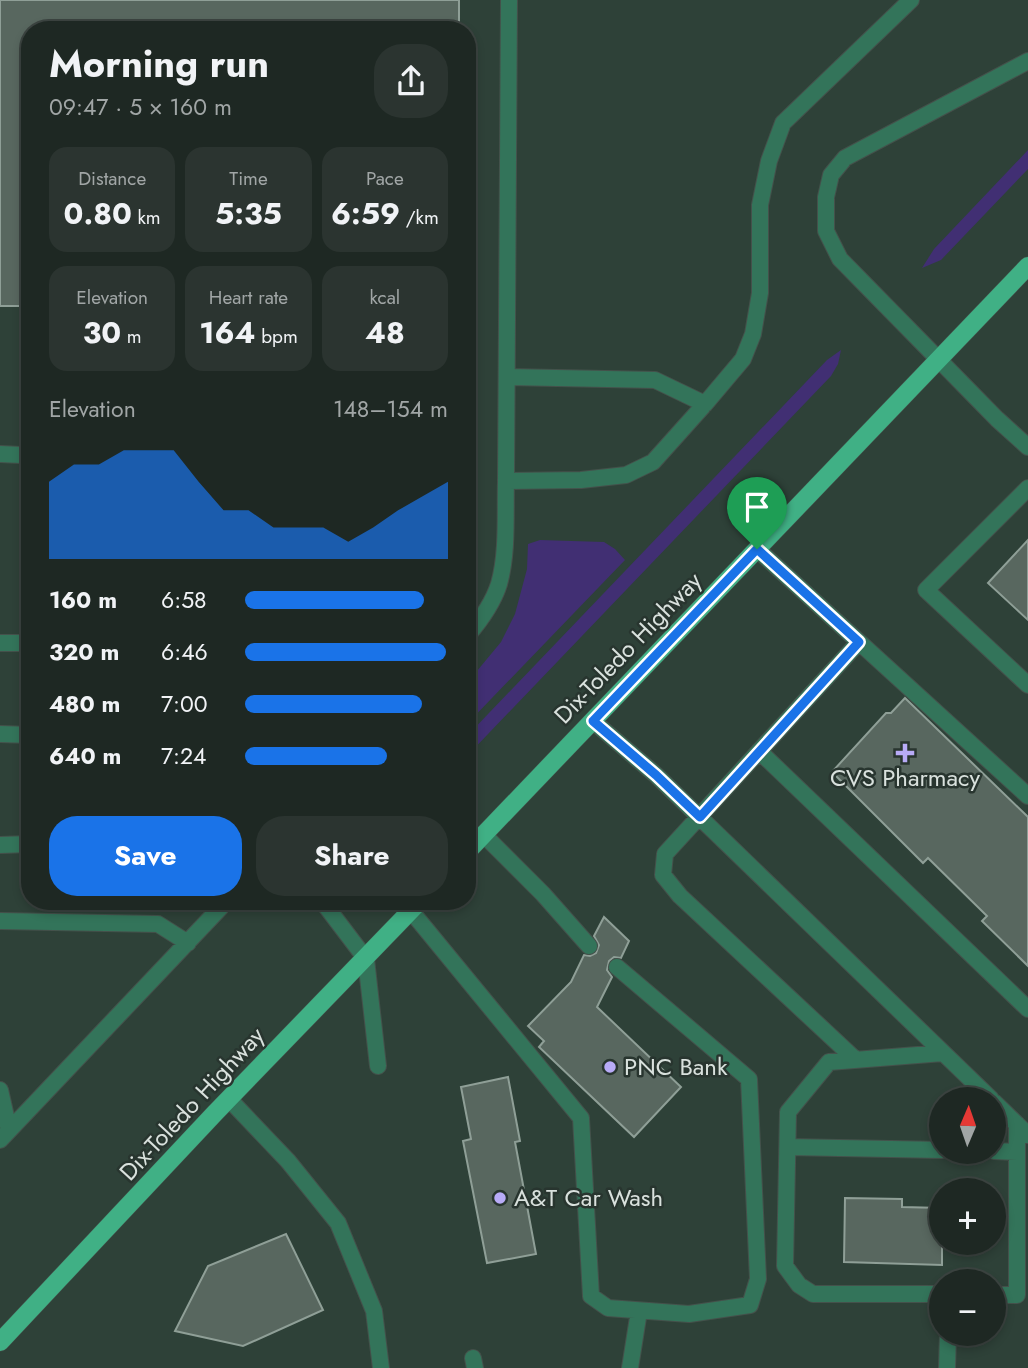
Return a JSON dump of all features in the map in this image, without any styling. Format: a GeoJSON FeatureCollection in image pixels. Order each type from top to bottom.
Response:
{"type":"FeatureCollection","features":[{"type":"Feature","properties":{"kind":"main road","name":"Dix-Toledo Highway"},"geometry":{"type":"LineString","coordinates":[[476,843],[1028,266]]}},
{"type":"Feature","properties":{"kind":"main road","name":"Dix-Toledo Highway"},"geometry":{"type":"LineString","coordinates":[[0,1342],[229,1098],[412,910]]}},
{"type":"Feature","properties":{"kind":"lane"},"geometry":{"type":"LineString","coordinates":[[476,626],[498,585],[503,554],[506,481],[509,0]]}},
{"type":"Feature","properties":{"kind":"lane"},"geometry":{"type":"LineString","coordinates":[[506,481],[581,480],[626,475],[653,462],[743,359],[753,334],[760,293],[760,205],[769,161],[783,123],[911,0]]}},
{"type":"Feature","properties":{"kind":"lane"},"geometry":{"type":"LineString","coordinates":[[1028,61],[845,158],[831,175],[827,197],[827,231],[840,259],[997,419],[1028,447]]}},
{"type":"Feature","properties":{"kind":"lane"},"geometry":{"type":"LineString","coordinates":[[507,377],[655,380],[705,404]]}},
{"type":"Feature","properties":{"kind":"lane"},"geometry":{"type":"LineString","coordinates":[[0,454],[21,455]]}},
{"type":"Feature","properties":{"kind":"lane"},"geometry":{"type":"LineString","coordinates":[[1028,488],[926,590],[1028,685]]}},
{"type":"Feature","properties":{"kind":"lane"},"geometry":{"type":"LineString","coordinates":[[757,549],[1028,796]]}},
{"type":"Feature","properties":{"kind":"lane"},"geometry":{"type":"LineString","coordinates":[[856,1060],[680,896],[663,875],[665,854],[859,642]]}},
{"type":"Feature","properties":{"kind":"lane"},"geometry":{"type":"LineString","coordinates":[[0,643],[21,643]]}},
{"type":"Feature","properties":{"kind":"lane"},"geometry":{"type":"LineString","coordinates":[[593,721],[656,775],[978,1087]]}},
{"type":"Feature","properties":{"kind":"lane"},"geometry":{"type":"LineString","coordinates":[[0,734],[21,735]]}},
{"type":"Feature","properties":{"kind":"lane"},"geometry":{"type":"LineString","coordinates":[[759,751],[1028,1009]]}},
{"type":"Feature","properties":{"kind":"lane"},"geometry":{"type":"LineString","coordinates":[[484,835],[543,894],[589,946]]}},
{"type":"Feature","properties":{"kind":"lane"},"geometry":{"type":"LineString","coordinates":[[0,845],[21,844]]}},
{"type":"Feature","properties":{"kind":"lane"},"geometry":{"type":"LineString","coordinates":[[5,1135],[218,910]]}},
{"type":"Feature","properties":{"kind":"lane"},"geometry":{"type":"LineString","coordinates":[[329,910],[366,958],[378,1066]]}},
{"type":"Feature","properties":{"kind":"lane"},"geometry":{"type":"LineString","coordinates":[[419,910],[581,1118],[591,1296],[608,1308],[689,1314],[750,1305],[758,1279],[749,1079],[617,967]]}},
{"type":"Feature","properties":{"kind":"lane"},"geometry":{"type":"LineString","coordinates":[[0,921],[158,924],[187,943]]}},
{"type":"Feature","properties":{"kind":"lane"},"geometry":{"type":"LineString","coordinates":[[929,1294],[813,1294],[799,1285],[785,1266],[788,1112],[829,1062],[943,1053]]}},
{"type":"Feature","properties":{"kind":"lane"},"geometry":{"type":"LineString","coordinates":[[0,1090],[5,1135]]}},
{"type":"Feature","properties":{"kind":"lane"},"geometry":{"type":"LineString","coordinates":[[229,1098],[288,1161],[338,1223],[374,1311],[382,1368]]}},
{"type":"Feature","properties":{"kind":"lane"},"geometry":{"type":"LineString","coordinates":[[1006,1115],[1022,1130],[1017,1152],[1022,1295]]}},
{"type":"Feature","properties":{"kind":"lane"},"geometry":{"type":"LineString","coordinates":[[788,1147],[929,1150]]}},
{"type":"Feature","properties":{"kind":"lane"},"geometry":{"type":"LineString","coordinates":[[1006,1152],[1017,1152]]}},
{"type":"Feature","properties":{"kind":"lane"},"geometry":{"type":"LineString","coordinates":[[630,1368],[639,1311]]}},
{"type":"Feature","properties":{"kind":"lane"},"geometry":{"type":"LineString","coordinates":[[947,1368],[948,1346]]}},
{"type":"Feature","properties":{"kind":"shaded area"},"geometry":{"type":"Polygon","coordinates":[[[0,0],[1028,0],[1028,1368],[0,1368],[0,0]]]}},
{"type":"Feature","properties":{"kind":"shaded area"},"geometry":{"type":"Polygon","coordinates":[[[1028,150],[1028,169],[941,260],[922,268],[934,249],[1028,150]]]}},
{"type":"Feature","properties":{"kind":"shaded area"},"geometry":{"type":"Polygon","coordinates":[[[841,350],[838,364],[831,376],[476,747],[476,727],[827,360],[841,350]]]}},
{"type":"Feature","properties":{"kind":"shaded area"},"geometry":{"type":"Polygon","coordinates":[[[540,540],[604,542],[625,560],[476,715],[476,672],[501,642],[515,614],[527,569],[528,544],[540,540]]]}},
{"type":"Feature","properties":{"kind":"building"},"geometry":{"type":"Polygon","coordinates":[[[0,0],[459,0],[459,21],[21,21],[21,306],[0,306],[0,0]]]}},
{"type":"Feature","properties":{"kind":"building"},"geometry":{"type":"Polygon","coordinates":[[[1028,540],[1028,620],[988,583],[1028,540]]]}},
{"type":"Feature","properties":{"kind":"building","name":"CVS Pharmacy"},"geometry":{"type":"Polygon","coordinates":[[[905,698],[1028,817],[1028,966],[982,921],[987,916],[928,858],[923,863],[832,772],[886,713],[891,713],[905,698]]]}},
{"type":"Feature","properties":{"kind":"building","name":"PNC Bank"},"geometry":{"type":"Polygon","coordinates":[[[604,917],[629,941],[621,958],[614,957],[609,961],[607,970],[612,977],[597,1007],[681,1087],[634,1137],[539,1047],[544,1041],[528,1026],[571,982],[584,955],[596,953],[599,945],[594,936],[604,917]]]}},
{"type":"Feature","properties":{"kind":"building","name":"A&T Car Wash"},"geometry":{"type":"Polygon","coordinates":[[[508,1077],[520,1141],[515,1142],[536,1254],[487,1263],[463,1141],[471,1139],[461,1087],[508,1077]]]}},
{"type":"Feature","properties":{"kind":"building"},"geometry":{"type":"Polygon","coordinates":[[[845,1198],[902,1199],[902,1207],[929,1208],[929,1255],[942,1255],[942,1265],[844,1262],[845,1198]]]}},
{"type":"Feature","properties":{"kind":"building"},"geometry":{"type":"Polygon","coordinates":[[[286,1234],[323,1310],[243,1346],[175,1331],[208,1266],[286,1234]]]}},
{"type":"Feature","properties":{"kind":"place","name":"CVS Pharmacy"},"geometry":{"type":"Point","coordinates":[905,753]}},
{"type":"Feature","properties":{"kind":"place","name":"PNC Bank"},"geometry":{"type":"Point","coordinates":[610,1067]}},
{"type":"Feature","properties":{"kind":"place","name":"A&T Car Wash"},"geometry":{"type":"Point","coordinates":[500,1198]}},
{"type":"Feature","properties":{"kind":"route"},"geometry":{"type":"LineString","coordinates":[[757,549],[859,642],[700,817],[593,721],[757,549]]}}]}
